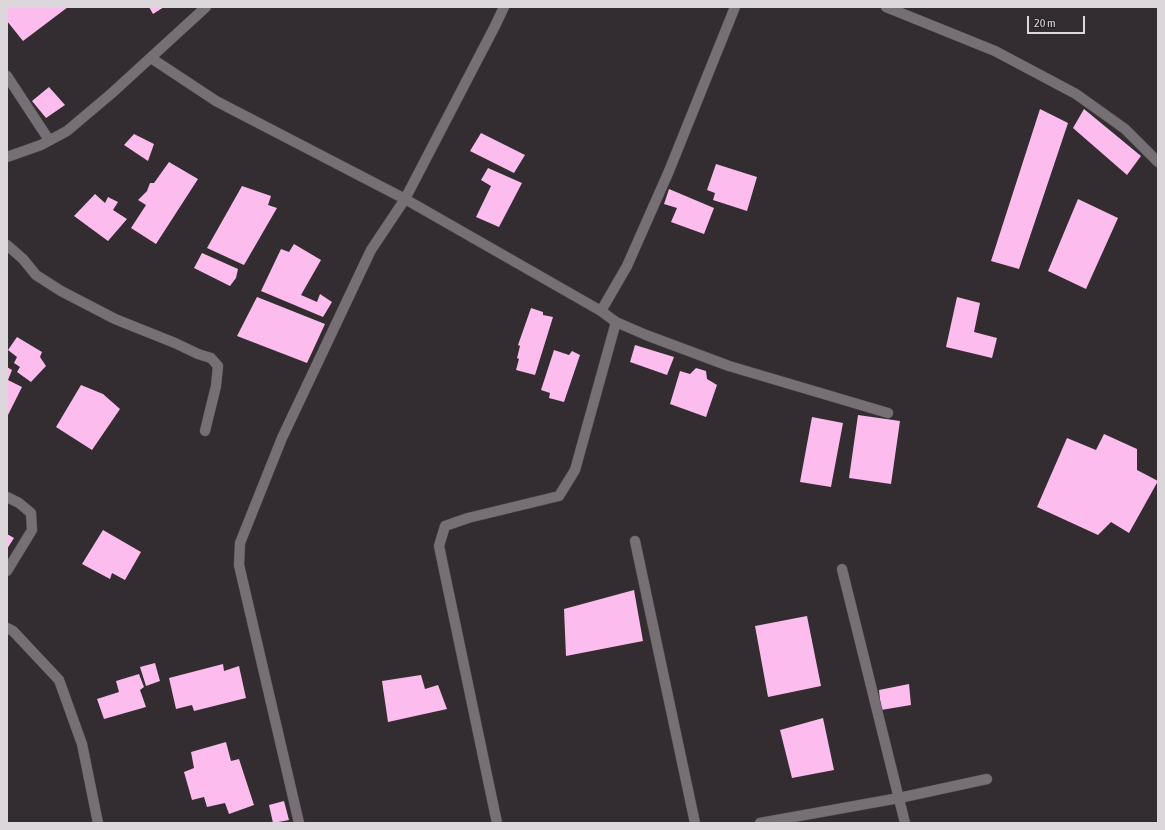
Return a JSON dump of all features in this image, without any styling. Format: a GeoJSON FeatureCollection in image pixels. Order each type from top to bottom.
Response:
{"type":"FeatureCollection","features":[{"type":"Feature","properties":{"kind":"street"},"geometry":{"type":"LineString","coordinates":[[7,157],[41,145],[67,131],[151,58],[206,7]]}},
{"type":"Feature","properties":{"kind":"street"},"geometry":{"type":"LineString","coordinates":[[299,823],[239,565],[240,543],[282,438],[371,250],[405,199],[504,7]]}},
{"type":"Feature","properties":{"kind":"street"},"geometry":{"type":"LineString","coordinates":[[602,311],[627,266],[669,171],[735,7]]}},
{"type":"Feature","properties":{"kind":"street"},"geometry":{"type":"LineString","coordinates":[[886,7],[994,51],[1076,94],[1125,130],[1158,162]]}},
{"type":"Feature","properties":{"kind":"street"},"geometry":{"type":"LineString","coordinates":[[151,58],[216,101],[405,199],[602,311],[616,322],[646,336],[729,366],[888,413]]}},
{"type":"Feature","properties":{"kind":"street"},"geometry":{"type":"LineString","coordinates":[[7,76],[49,140]]}},
{"type":"Feature","properties":{"kind":"street"},"geometry":{"type":"LineString","coordinates":[[7,245],[23,259],[36,275],[62,291],[115,319],[211,358],[218,366],[216,386],[205,431]]}},
{"type":"Feature","properties":{"kind":"street"},"geometry":{"type":"LineString","coordinates":[[497,823],[439,546],[445,526],[468,518],[559,496],[575,470],[616,322]]}},
{"type":"Feature","properties":{"kind":"street"},"geometry":{"type":"LineString","coordinates":[[7,497],[18,503],[31,514],[32,530],[7,571]]}},
{"type":"Feature","properties":{"kind":"street"},"geometry":{"type":"LineString","coordinates":[[634,541],[695,823]]}},
{"type":"Feature","properties":{"kind":"street"},"geometry":{"type":"LineString","coordinates":[[842,569],[904,823]]}},
{"type":"Feature","properties":{"kind":"street"},"geometry":{"type":"LineString","coordinates":[[9,632],[59,680],[82,744],[98,823]]}},
{"type":"Feature","properties":{"kind":"street"},"geometry":{"type":"LineString","coordinates":[[760,823],[899,798],[987,779]]}},
{"type":"Feature","properties":{"kind":"building"},"geometry":{"type":"Polygon","coordinates":[[[7,7],[68,7],[23,41],[7,21],[7,7]]]}},
{"type":"Feature","properties":{"kind":"building"},"geometry":{"type":"Polygon","coordinates":[[[149,7],[164,7],[153,14],[149,7]]]}},
{"type":"Feature","properties":{"kind":"building"},"geometry":{"type":"Polygon","coordinates":[[[49,87],[65,105],[46,118],[32,101],[49,87]]]}},
{"type":"Feature","properties":{"kind":"building"},"geometry":{"type":"Polygon","coordinates":[[[1040,109],[1068,123],[1019,269],[991,261],[1040,109]]]}},
{"type":"Feature","properties":{"kind":"building"},"geometry":{"type":"Polygon","coordinates":[[[1084,109],[1141,156],[1127,175],[1073,128],[1084,109]]]}},
{"type":"Feature","properties":{"kind":"building"},"geometry":{"type":"Polygon","coordinates":[[[481,133],[525,155],[514,173],[470,151],[481,133]]]}},
{"type":"Feature","properties":{"kind":"building"},"geometry":{"type":"Polygon","coordinates":[[[134,134],[154,144],[148,161],[124,145],[134,134]]]}},
{"type":"Feature","properties":{"kind":"building"},"geometry":{"type":"Polygon","coordinates":[[[169,162],[198,179],[156,244],[131,228],[146,205],[138,200],[147,191],[150,183],[154,183],[169,162]]]}},
{"type":"Feature","properties":{"kind":"building"},"geometry":{"type":"Polygon","coordinates":[[[716,164],[757,177],[747,211],[713,200],[715,193],[707,190],[716,164]]]}},
{"type":"Feature","properties":{"kind":"building"},"geometry":{"type":"Polygon","coordinates":[[[488,168],[522,183],[499,227],[476,217],[491,186],[481,180],[488,168]]]}},
{"type":"Feature","properties":{"kind":"building"},"geometry":{"type":"Polygon","coordinates":[[[242,186],[271,196],[268,205],[277,208],[244,265],[207,248],[242,186]]]}},
{"type":"Feature","properties":{"kind":"building"},"geometry":{"type":"Polygon","coordinates":[[[669,189],[714,208],[704,234],[671,222],[677,208],[664,204],[669,189]]]}},
{"type":"Feature","properties":{"kind":"building"},"geometry":{"type":"Polygon","coordinates":[[[95,194],[105,203],[108,197],[118,202],[113,210],[127,219],[108,241],[74,216],[95,194]]]}},
{"type":"Feature","properties":{"kind":"building"},"geometry":{"type":"Polygon","coordinates":[[[1078,199],[1118,218],[1086,289],[1048,271],[1078,199]]]}},
{"type":"Feature","properties":{"kind":"building"},"geometry":{"type":"Polygon","coordinates":[[[294,244],[321,260],[301,295],[317,302],[320,294],[332,302],[323,317],[261,291],[281,249],[289,252],[294,244]]]}},
{"type":"Feature","properties":{"kind":"building"},"geometry":{"type":"Polygon","coordinates":[[[202,253],[238,269],[236,278],[230,286],[194,268],[202,253]]]}},
{"type":"Feature","properties":{"kind":"building"},"geometry":{"type":"Polygon","coordinates":[[[257,297],[325,324],[307,363],[237,336],[257,297]]]}},
{"type":"Feature","properties":{"kind":"building"},"geometry":{"type":"Polygon","coordinates":[[[957,297],[980,303],[974,332],[997,338],[992,358],[946,347],[957,297]]]}},
{"type":"Feature","properties":{"kind":"building"},"geometry":{"type":"Polygon","coordinates":[[[531,308],[543,312],[543,315],[553,317],[535,375],[516,370],[519,359],[517,358],[520,346],[518,345],[531,308]]]}},
{"type":"Feature","properties":{"kind":"building"},"geometry":{"type":"Polygon","coordinates":[[[17,337],[42,352],[40,357],[46,366],[31,382],[17,372],[20,367],[14,363],[17,357],[8,350],[17,337]]]}},
{"type":"Feature","properties":{"kind":"building"},"geometry":{"type":"Polygon","coordinates":[[[635,345],[674,357],[667,375],[630,362],[635,345]]]}},
{"type":"Feature","properties":{"kind":"building"},"geometry":{"type":"Polygon","coordinates":[[[554,350],[569,355],[572,351],[580,355],[564,402],[549,398],[550,393],[541,390],[554,350]]]}},
{"type":"Feature","properties":{"kind":"building"},"geometry":{"type":"Polygon","coordinates":[[[7,367],[12,370],[8,380],[22,387],[7,417],[7,367]]]}},
{"type":"Feature","properties":{"kind":"building"},"geometry":{"type":"Polygon","coordinates":[[[696,368],[706,371],[707,379],[717,385],[706,417],[670,404],[680,371],[690,374],[696,368]]]}},
{"type":"Feature","properties":{"kind":"building"},"geometry":{"type":"Polygon","coordinates":[[[81,385],[103,394],[120,409],[92,450],[56,427],[81,385]]]}},
{"type":"Feature","properties":{"kind":"building"},"geometry":{"type":"Polygon","coordinates":[[[858,415],[900,421],[891,484],[849,478],[858,415]]]}},
{"type":"Feature","properties":{"kind":"building"},"geometry":{"type":"Polygon","coordinates":[[[812,417],[843,423],[831,487],[800,482],[812,417]]]}},
{"type":"Feature","properties":{"kind":"building"},"geometry":{"type":"Polygon","coordinates":[[[1104,434],[1137,449],[1137,470],[1158,481],[1129,533],[1111,522],[1098,535],[1037,507],[1067,438],[1096,450],[1104,434]]]}},
{"type":"Feature","properties":{"kind":"building"},"geometry":{"type":"Polygon","coordinates":[[[103,530],[141,552],[125,580],[112,573],[110,579],[82,564],[103,530]]]}},
{"type":"Feature","properties":{"kind":"building"},"geometry":{"type":"Polygon","coordinates":[[[7,534],[14,538],[7,549],[7,534]]]}},
{"type":"Feature","properties":{"kind":"building"},"geometry":{"type":"Polygon","coordinates":[[[634,590],[643,641],[566,656],[564,609],[634,590]]]}},
{"type":"Feature","properties":{"kind":"building"},"geometry":{"type":"Polygon","coordinates":[[[807,616],[821,686],[768,697],[755,626],[807,616]]]}},
{"type":"Feature","properties":{"kind":"building"},"geometry":{"type":"Polygon","coordinates":[[[155,663],[160,681],[146,686],[140,667],[155,663]]]}},
{"type":"Feature","properties":{"kind":"building"},"geometry":{"type":"Polygon","coordinates":[[[223,664],[224,671],[239,666],[246,698],[194,711],[192,705],[176,709],[169,678],[223,664]]]}},
{"type":"Feature","properties":{"kind":"building"},"geometry":{"type":"Polygon","coordinates":[[[139,674],[144,687],[140,690],[146,707],[104,719],[97,699],[119,692],[116,681],[139,674]]]}},
{"type":"Feature","properties":{"kind":"building"},"geometry":{"type":"Polygon","coordinates":[[[421,675],[425,689],[438,685],[447,709],[388,722],[382,681],[421,675]]]}},
{"type":"Feature","properties":{"kind":"building"},"geometry":{"type":"Polygon","coordinates":[[[909,684],[911,705],[881,710],[879,690],[909,684]]]}},
{"type":"Feature","properties":{"kind":"building"},"geometry":{"type":"Polygon","coordinates":[[[823,718],[834,770],[792,778],[780,730],[823,718]]]}},
{"type":"Feature","properties":{"kind":"building"},"geometry":{"type":"Polygon","coordinates":[[[226,742],[231,761],[239,759],[254,805],[229,814],[225,803],[207,807],[204,797],[192,800],[184,772],[194,768],[191,752],[226,742]]]}},
{"type":"Feature","properties":{"kind":"building"},"geometry":{"type":"Polygon","coordinates":[[[284,801],[289,820],[273,823],[269,805],[284,801]]]}}]}
